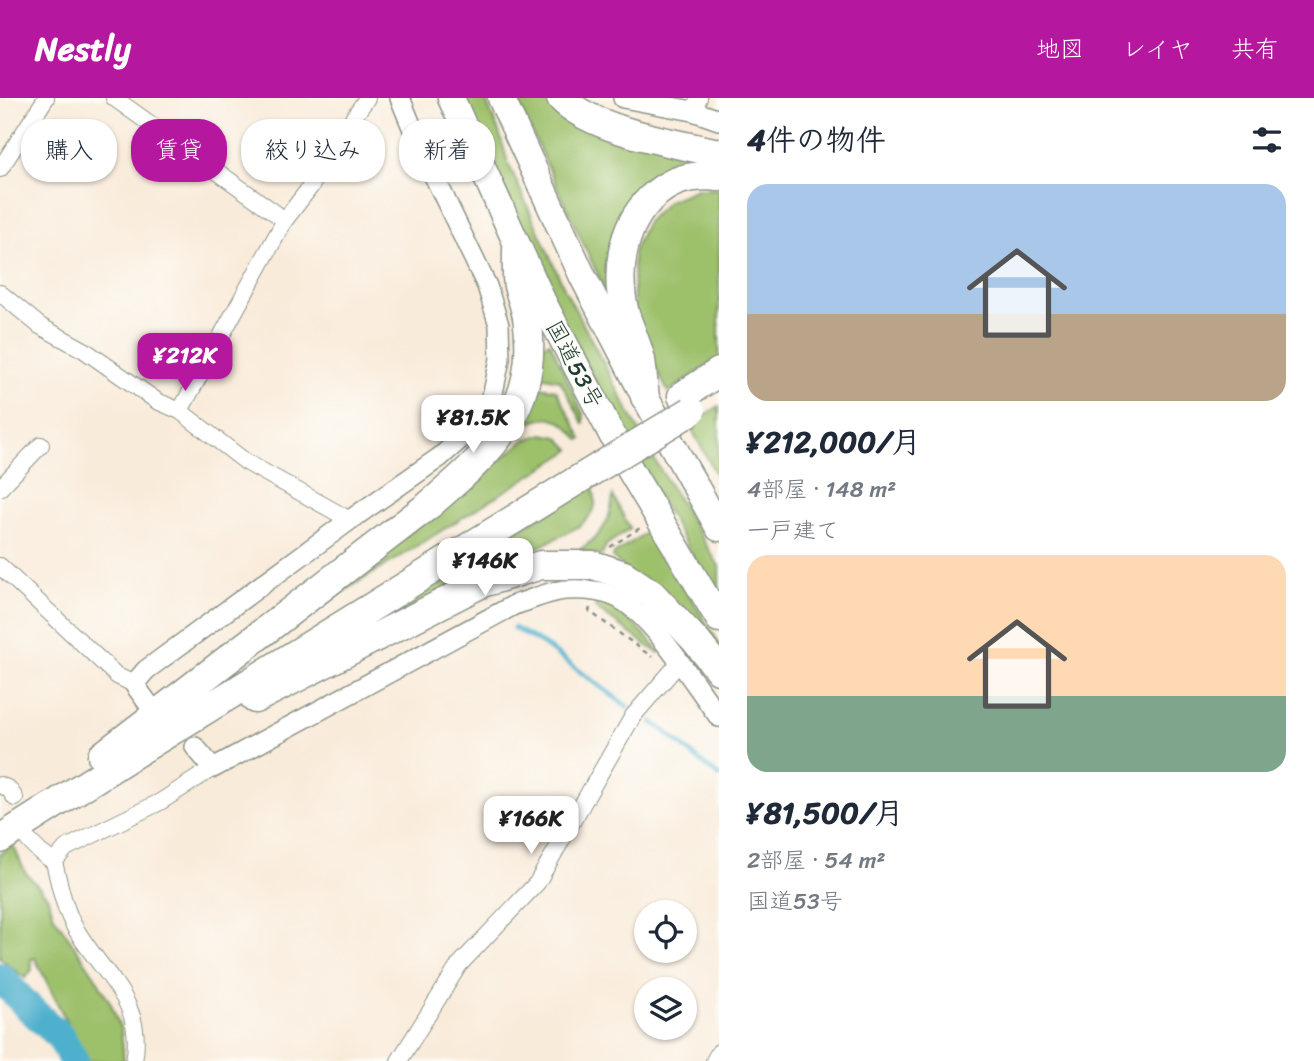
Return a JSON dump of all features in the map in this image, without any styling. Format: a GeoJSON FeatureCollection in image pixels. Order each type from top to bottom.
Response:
{"type":"FeatureCollection","features":[{"type":"Feature","properties":{"kind":"highway","name":"国道53号"},"geometry":{"type":"LineString","coordinates":[[450,98],[517,249],[632,473],[719,620]]}},
{"type":"Feature","properties":{"kind":"highway","name":"国道53号"},"geometry":{"type":"LineString","coordinates":[[501,98],[583,277],[645,397],[719,528]]}},
{"type":"Feature","properties":{"kind":"highway"},"geometry":{"type":"LineString","coordinates":[[561,98],[568,105],[621,131],[719,153]]}},
{"type":"Feature","properties":{"kind":"highway"},"geometry":{"type":"LineString","coordinates":[[645,397],[640,359],[625,312],[621,281],[623,248],[629,229],[638,211],[657,191],[697,175],[719,177]]}},
{"type":"Feature","properties":{"kind":"highway"},"geometry":{"type":"LineString","coordinates":[[102,756],[429,506],[479,462],[501,437],[516,409],[525,384],[528,351],[527,317],[517,283],[517,249]]}},
{"type":"Feature","properties":{"kind":"highway"},"geometry":{"type":"LineString","coordinates":[[10,839],[134,754],[686,404],[719,372]]}},
{"type":"Feature","properties":{"kind":"highway"},"geometry":{"type":"LineString","coordinates":[[686,404],[719,394]]}},
{"type":"Feature","properties":{"kind":"highway"},"geometry":{"type":"LineString","coordinates":[[0,822],[102,756],[573,474]]}},
{"type":"Feature","properties":{"kind":"highway"},"geometry":{"type":"LineString","coordinates":[[134,754],[206,724],[482,583],[541,565],[593,565],[624,575],[652,594],[719,670]]}},
{"type":"Feature","properties":{"kind":"street"},"geometry":{"type":"LineString","coordinates":[[0,169],[46,98]]}},
{"type":"Feature","properties":{"kind":"street"},"geometry":{"type":"LineString","coordinates":[[114,98],[285,220]]}},
{"type":"Feature","properties":{"kind":"street"},"geometry":{"type":"LineString","coordinates":[[180,411],[285,220],[311,186],[367,98]]}},
{"type":"Feature","properties":{"kind":"street"},"geometry":{"type":"LineString","coordinates":[[134,684],[146,670],[440,457],[474,427],[493,393],[500,359],[499,325],[487,286],[421,149],[400,98]]}},
{"type":"Feature","properties":{"kind":"street"},"geometry":{"type":"LineString","coordinates":[[623,98],[696,105],[719,120]]}},
{"type":"Feature","properties":{"kind":"street"},"geometry":{"type":"LineString","coordinates":[[0,293],[40,326],[84,351],[157,401],[180,411],[246,462],[350,520]]}},
{"type":"Feature","properties":{"kind":"street"},"geometry":{"type":"LineString","coordinates":[[0,488],[41,445]]}},
{"type":"Feature","properties":{"kind":"street"},"geometry":{"type":"LineString","coordinates":[[0,566],[117,676],[134,684],[150,706]]}},
{"type":"Feature","properties":{"kind":"street"},"geometry":{"type":"LineString","coordinates":[[54,862],[66,848],[160,803],[213,768],[514,605],[562,590],[589,590],[615,597],[637,612],[670,663],[719,717]]}},
{"type":"Feature","properties":{"kind":"street"},"geometry":{"type":"LineString","coordinates":[[399,1061],[459,965],[537,883],[633,716],[670,663]]}},
{"type":"Feature","properties":{"kind":"street"},"geometry":{"type":"LineString","coordinates":[[195,747],[213,768]]}},
{"type":"Feature","properties":{"kind":"street"},"geometry":{"type":"LineString","coordinates":[[0,785],[9,789],[15,798]]}},
{"type":"Feature","properties":{"kind":"street"},"geometry":{"type":"LineString","coordinates":[[10,839],[40,852],[54,862],[59,886],[73,923],[130,1008],[137,1033],[134,1061]]}},
{"type":"Feature","properties":{"kind":"street"},"geometry":{"type":"LineString","coordinates":[[713,1061],[719,1052]]}},
{"type":"Feature","properties":{"kind":"path"},"geometry":{"type":"LineString","coordinates":[[608,549],[647,524]]}},
{"type":"Feature","properties":{"kind":"path"},"geometry":{"type":"LineString","coordinates":[[592,600],[589,611],[670,663]]}},
{"type":"Feature","properties":{"kind":"green space"},"geometry":{"type":"Polygon","coordinates":[[[462,98],[485,98],[494,119],[471,119],[462,98]]]}},
{"type":"Feature","properties":{"kind":"green space"},"geometry":{"type":"Polygon","coordinates":[[[516,98],[551,98],[719,160],[647,183],[626,205],[612,235],[607,268],[608,297],[516,98]]]}},
{"type":"Feature","properties":{"kind":"green space"},"geometry":{"type":"Polygon","coordinates":[[[495,122],[508,163],[565,290],[655,461],[719,566],[719,601],[642,468],[551,298],[495,172],[495,122]]]}},
{"type":"Feature","properties":{"kind":"green space"},"geometry":{"type":"Polygon","coordinates":[[[697,189],[719,189],[719,358],[668,392],[634,311],[633,252],[646,223],[668,201],[697,189]]]}},
{"type":"Feature","properties":{"kind":"green space"},"geometry":{"type":"Polygon","coordinates":[[[550,342],[584,416],[584,425],[560,380],[539,376],[540,346],[550,342]]]}},
{"type":"Feature","properties":{"kind":"green space"},"geometry":{"type":"Polygon","coordinates":[[[535,386],[556,390],[582,439],[579,440],[565,425],[552,418],[537,420],[518,429],[535,386]]]}},
{"type":"Feature","properties":{"kind":"green space"},"geometry":{"type":"Polygon","coordinates":[[[719,406],[719,480],[690,426],[719,406]]]}},
{"type":"Feature","properties":{"kind":"green space"},"geometry":{"type":"Polygon","coordinates":[[[543,434],[558,437],[571,450],[303,617],[525,440],[543,434]]]}},
{"type":"Feature","properties":{"kind":"green space"},"geometry":{"type":"Polygon","coordinates":[[[592,485],[594,509],[578,527],[327,655],[324,650],[592,485]]]}},
{"type":"Feature","properties":{"kind":"green space"},"geometry":{"type":"Polygon","coordinates":[[[613,496],[630,529],[606,545],[602,555],[576,552],[603,529],[613,496]]]}},
{"type":"Feature","properties":{"kind":"green space"},"geometry":{"type":"Polygon","coordinates":[[[650,530],[719,644],[719,654],[613,558],[614,554],[650,530]]]}},
{"type":"Feature","properties":{"kind":"green space"},"geometry":{"type":"Polygon","coordinates":[[[597,600],[632,622],[660,652],[650,648],[595,608],[597,600]]]}},
{"type":"Feature","properties":{"kind":"green space"},"geometry":{"type":"Polygon","coordinates":[[[13,845],[25,872],[47,896],[54,916],[111,1004],[121,1030],[124,1061],[86,1061],[35,958],[31,959],[32,970],[25,978],[0,958],[0,853],[13,845]]]}},
{"type":"Feature","properties":{"kind":"waterway"},"geometry":{"type":"LineString","coordinates":[[514,628],[543,644],[628,707]]}},
{"type":"Feature","properties":{"kind":"waterway"},"geometry":{"type":"LineString","coordinates":[[652,722],[719,776]]}},
{"type":"Feature","properties":{"kind":"waterway"},"geometry":{"type":"LineString","coordinates":[[0,977],[60,1036],[74,1061]]}}]}
